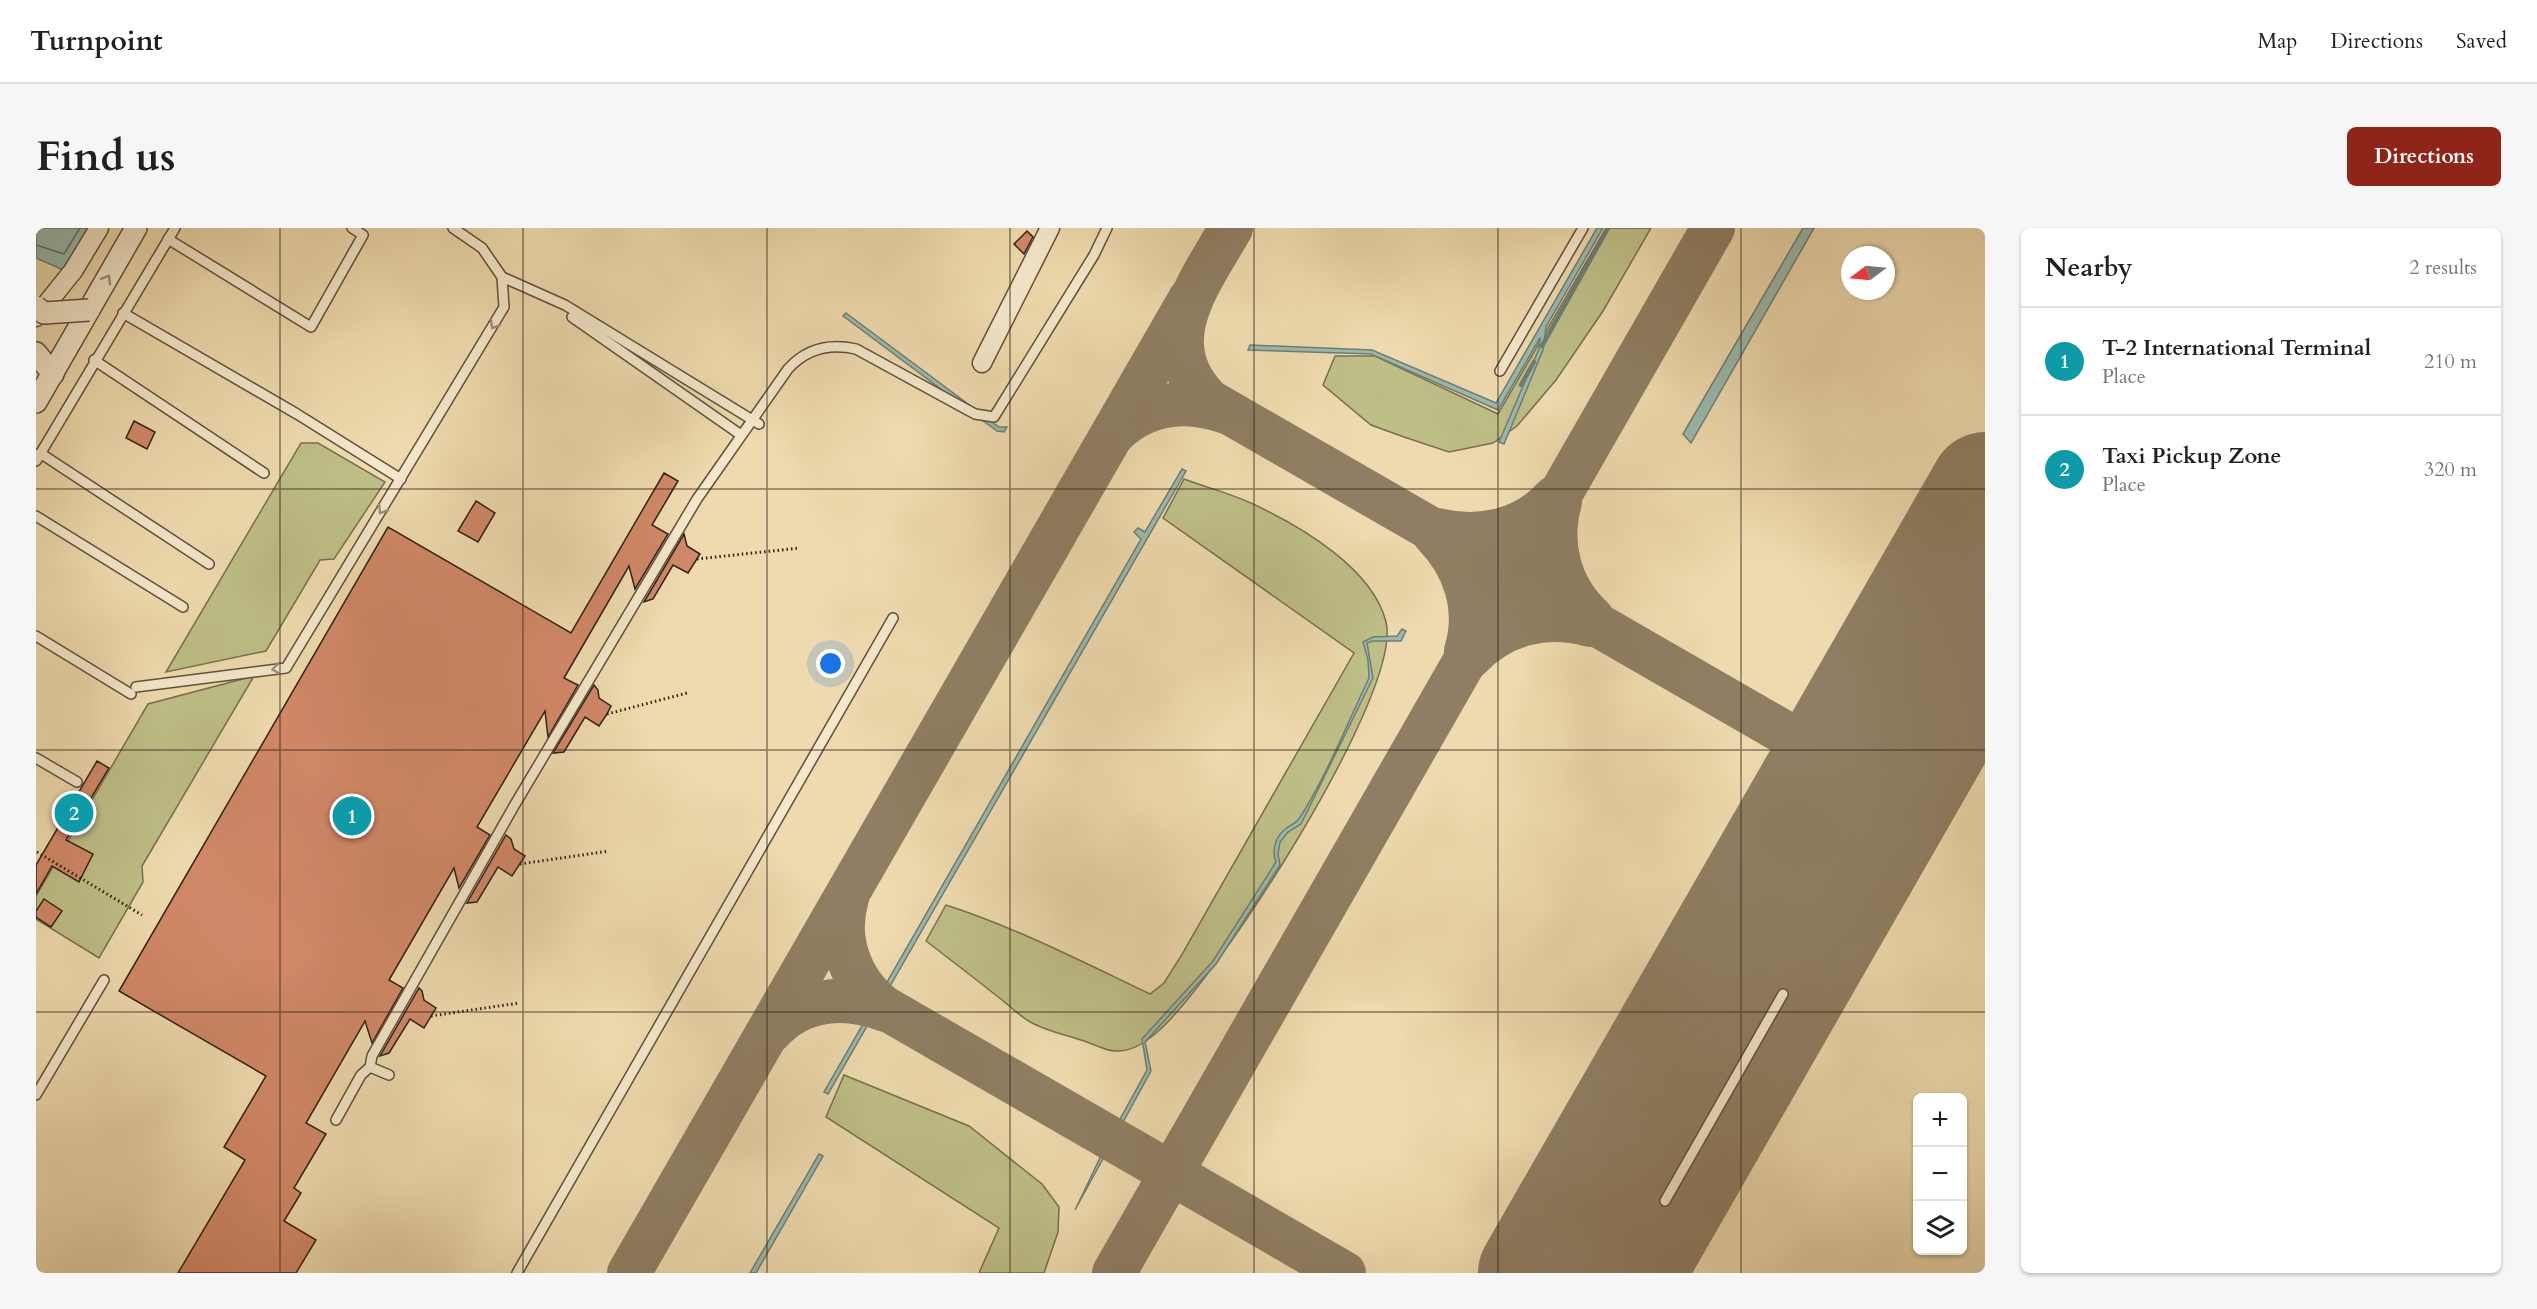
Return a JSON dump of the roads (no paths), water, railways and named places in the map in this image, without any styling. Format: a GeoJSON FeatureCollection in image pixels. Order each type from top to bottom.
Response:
{"type":"FeatureCollection","features":[{"type":"Feature","properties":{"kind":"street"},"geometry":{"type":"LineString","coordinates":[[36,317],[73,271],[99,228]]}},
{"type":"Feature","properties":{"kind":"street"},"geometry":{"type":"LineString","coordinates":[[36,402],[136,228]]}},
{"type":"Feature","properties":{"kind":"street"},"geometry":{"type":"LineString","coordinates":[[982,363],[1050,228]]}},
{"type":"Feature","properties":{"kind":"street"},"geometry":{"type":"LineString","coordinates":[[36,307],[44,313],[89,310]]}},
{"type":"Feature","properties":{"kind":"street"},"geometry":{"type":"LineString","coordinates":[[36,353],[53,374]]}},
{"type":"Feature","properties":{"kind":"lane"},"geometry":{"type":"LineString","coordinates":[[175,228],[38,457],[209,564]]}},
{"type":"Feature","properties":{"kind":"lane"},"geometry":{"type":"LineString","coordinates":[[168,239],[311,327],[363,235],[352,228]]}},
{"type":"Feature","properties":{"kind":"lane"},"geometry":{"type":"LineString","coordinates":[[36,636],[133,691],[286,668],[504,307],[502,277],[482,248],[453,228]]}},
{"type":"Feature","properties":{"kind":"lane"},"geometry":{"type":"LineString","coordinates":[[336,1120],[361,1075],[370,1067],[372,1056],[514,806],[697,499],[756,422],[793,363],[810,352],[838,346],[867,353],[975,414],[994,417],[1094,255],[1107,228]]}},
{"type":"Feature","properties":{"kind":"lane"},"geometry":{"type":"LineString","coordinates":[[1500,371],[1583,228]]}},
{"type":"Feature","properties":{"kind":"lane"},"geometry":{"type":"LineString","coordinates":[[502,277],[565,305],[756,422]]}},
{"type":"Feature","properties":{"kind":"lane"},"geometry":{"type":"LineString","coordinates":[[123,313],[297,414],[401,479]]}},
{"type":"Feature","properties":{"kind":"lane"},"geometry":{"type":"LineString","coordinates":[[572,317],[741,435]]}},
{"type":"Feature","properties":{"kind":"lane"},"geometry":{"type":"LineString","coordinates":[[94,360],[264,473]]}},
{"type":"Feature","properties":{"kind":"lane"},"geometry":{"type":"LineString","coordinates":[[36,516],[183,607]]}},
{"type":"Feature","properties":{"kind":"lane"},"geometry":{"type":"LineString","coordinates":[[517,1273],[893,618]]}},
{"type":"Feature","properties":{"kind":"lane"},"geometry":{"type":"LineString","coordinates":[[36,758],[77,782]]}},
{"type":"Feature","properties":{"kind":"lane"},"geometry":{"type":"LineString","coordinates":[[36,1095],[104,980]]}},
{"type":"Feature","properties":{"kind":"lane"},"geometry":{"type":"LineString","coordinates":[[1665,1201],[1783,994]]}},
{"type":"Feature","properties":{"kind":"lane"},"geometry":{"type":"LineString","coordinates":[[370,1067],[389,1075]]}},
{"type":"Feature","properties":{"kind":"water"},"geometry":{"type":"Polygon","coordinates":[[[36,228],[96,228],[70,273],[36,258],[36,228]]]}},
{"type":"Feature","properties":{"kind":"water"},"geometry":{"type":"Polygon","coordinates":[[[1597,228],[1603,228],[1546,327],[1543,350],[1504,444],[1499,442],[1539,349],[1540,338],[1498,410],[1371,354],[1248,350],[1250,345],[1372,350],[1496,403],[1597,228]]]}},
{"type":"Feature","properties":{"kind":"water"},"geometry":{"type":"Polygon","coordinates":[[[1803,228],[1814,228],[1691,443],[1683,434],[1803,228]]]}},
{"type":"Feature","properties":{"kind":"water"},"geometry":{"type":"Polygon","coordinates":[[[846,313],[999,427],[1007,427],[1004,432],[997,431],[843,316],[846,313]]]}},
{"type":"Feature","properties":{"kind":"water"},"geometry":{"type":"Polygon","coordinates":[[[1182,469],[1186,471],[828,1094],[824,1092],[1141,539],[1134,532],[1138,528],[1145,532],[1182,469]]]}},
{"type":"Feature","properties":{"kind":"water"},"geometry":{"type":"Polygon","coordinates":[[[1402,629],[1406,631],[1401,641],[1367,643],[1373,678],[1301,824],[1288,832],[1280,842],[1278,854],[1280,865],[1216,964],[1145,1042],[1151,1071],[1075,1210],[1109,1139],[1147,1070],[1142,1039],[1213,961],[1276,862],[1274,847],[1278,838],[1284,830],[1299,819],[1328,767],[1369,678],[1368,660],[1363,642],[1373,637],[1397,636],[1402,629]]]}},
{"type":"Feature","properties":{"kind":"water"},"geometry":{"type":"Polygon","coordinates":[[[819,1154],[823,1156],[756,1273],[750,1273],[819,1154]]]}},
{"type":"Feature","properties":{"kind":"waterway"},"geometry":{"type":"LineString","coordinates":[[1542,346],[1608,228]]}},
{"type":"Feature","properties":{"kind":"waterway"},"geometry":{"type":"LineString","coordinates":[[1521,385],[1534,362]]}},
{"type":"Feature","properties":{"kind":"place","name":"Taxi Pickup Zone"},"geometry":{"type":"Point","coordinates":[74,813]}},
{"type":"Feature","properties":{"kind":"place","name":"T-2 International Terminal"},"geometry":{"type":"Point","coordinates":[352,816]}}]}
